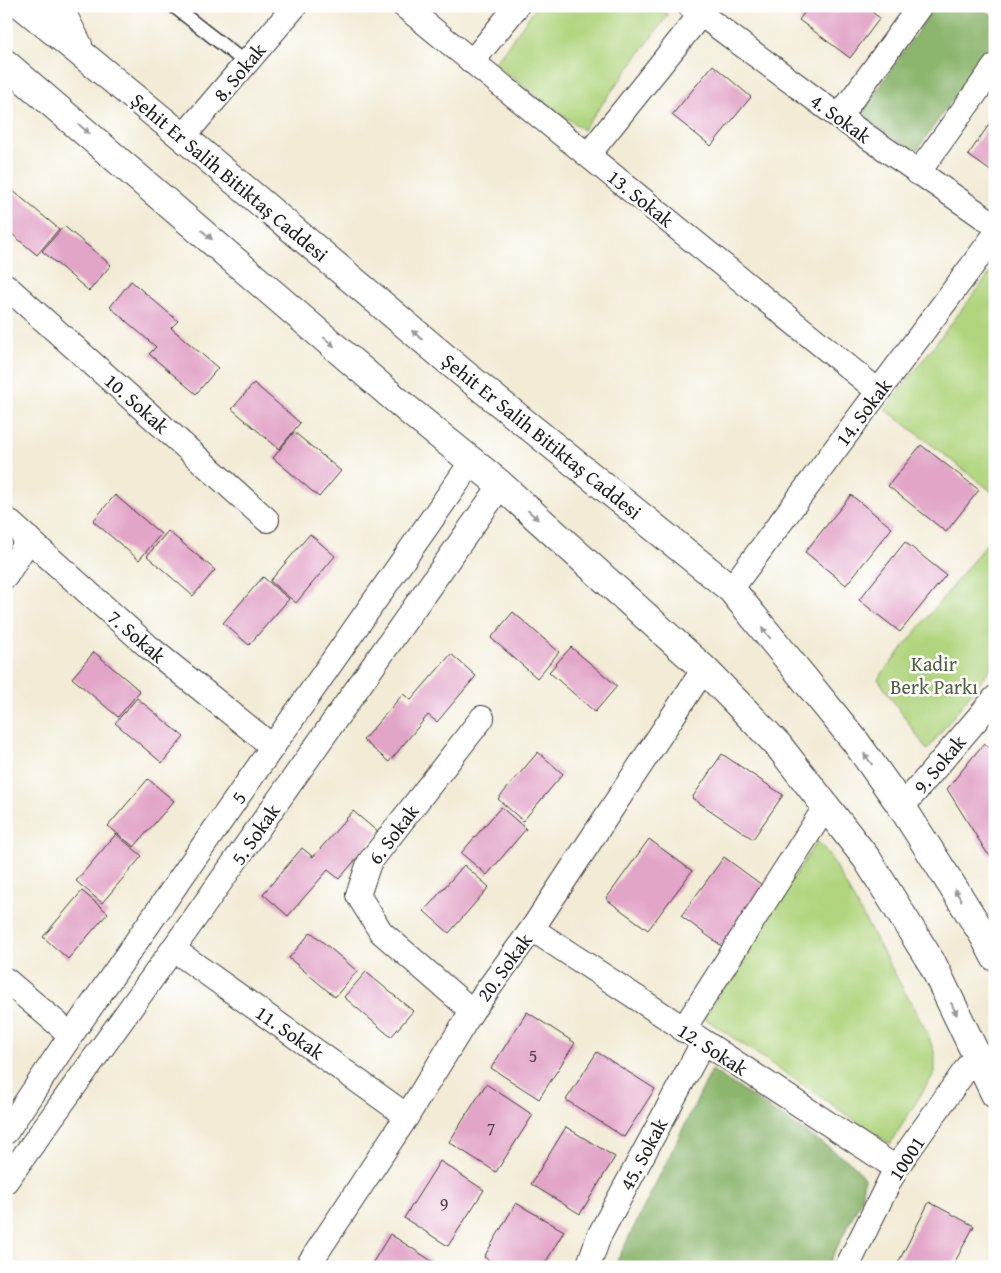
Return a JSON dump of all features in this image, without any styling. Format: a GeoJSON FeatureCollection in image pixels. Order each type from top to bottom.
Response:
{"type":"FeatureCollection","features":[{"type":"Feature","properties":{"kind":"main road","name":"Şehit Er Salih Bitiktaş Caddesi"},"geometry":{"type":"LineString","coordinates":[[23,6],[183,137],[463,373],[731,589],[855,740],[902,807],[989,946]]}},
{"type":"Feature","properties":{"kind":"main road"},"geometry":{"type":"LineString","coordinates":[[58,6],[85,57]]}},
{"type":"Feature","properties":{"kind":"main road"},"geometry":{"type":"LineString","coordinates":[[6,64],[51,100],[407,409],[471,463],[501,485],[704,669],[778,745],[867,860],[933,965],[995,1094]]}},
{"type":"Feature","properties":{"kind":"main road"},"geometry":{"type":"LineString","coordinates":[[6,88],[51,100]]}},
{"type":"Feature","properties":{"kind":"street","name":"8. Sokak"},"geometry":{"type":"LineString","coordinates":[[183,137],[294,6]]}},
{"type":"Feature","properties":{"kind":"street","name":"13. Sokak"},"geometry":{"type":"LineString","coordinates":[[404,6],[878,391]]}},
{"type":"Feature","properties":{"kind":"street"},"geometry":{"type":"LineString","coordinates":[[472,62],[517,6]]}},
{"type":"Feature","properties":{"kind":"street"},"geometry":{"type":"LineString","coordinates":[[839,117],[920,6]]}},
{"type":"Feature","properties":{"kind":"street"},"geometry":{"type":"LineString","coordinates":[[588,155],[696,10]]}},
{"type":"Feature","properties":{"kind":"street","name":"4. Sokak"},"geometry":{"type":"LineString","coordinates":[[696,10],[839,117],[995,226]]}},
{"type":"Feature","properties":{"kind":"street"},"geometry":{"type":"LineString","coordinates":[[918,173],[995,66]]}},
{"type":"Feature","properties":{"kind":"street","name":"14. Sokak"},"geometry":{"type":"LineString","coordinates":[[731,589],[995,235]]}},
{"type":"Feature","properties":{"kind":"street","name":"10. Sokak"},"geometry":{"type":"LineString","coordinates":[[6,286],[267,520]]}},
{"type":"Feature","properties":{"kind":"street","name":"5"},"geometry":{"type":"LineString","coordinates":[[6,1132],[71,1035],[471,463]]}},
{"type":"Feature","properties":{"kind":"street","name":"5. Sokak"},"geometry":{"type":"LineString","coordinates":[[6,1181],[173,949],[501,485]]}},
{"type":"Feature","properties":{"kind":"street","name":"7. Sokak"},"geometry":{"type":"LineString","coordinates":[[6,519],[150,648],[273,747]]}},
{"type":"Feature","properties":{"kind":"street"},"geometry":{"type":"LineString","coordinates":[[6,576],[28,539]]}},
{"type":"Feature","properties":{"kind":"street","name":"20. Sokak"},"geometry":{"type":"LineString","coordinates":[[309,1266],[407,1116],[472,1011],[532,929],[704,669]]}},
{"type":"Feature","properties":{"kind":"street","name":"9. Sokak"},"geometry":{"type":"LineString","coordinates":[[902,807],[995,698]]}},
{"type":"Feature","properties":{"kind":"street","name":"6. Sokak"},"geometry":{"type":"LineString","coordinates":[[472,1011],[381,932],[358,896],[369,863],[482,718]]}},
{"type":"Feature","properties":{"kind":"street"},"geometry":{"type":"LineString","coordinates":[[683,1030],[826,806]]}},
{"type":"Feature","properties":{"kind":"street","name":"12. Sokak"},"geometry":{"type":"LineString","coordinates":[[532,929],[683,1030],[896,1168]]}},
{"type":"Feature","properties":{"kind":"street","name":"11. Sokak"},"geometry":{"type":"LineString","coordinates":[[173,949],[407,1116]]}},
{"type":"Feature","properties":{"kind":"street"},"geometry":{"type":"LineString","coordinates":[[6,980],[71,1035]]}},
{"type":"Feature","properties":{"kind":"street","name":"45. Sokak"},"geometry":{"type":"LineString","coordinates":[[588,1267],[599,1236],[703,1043]]}},
{"type":"Feature","properties":{"kind":"street","name":"10001"},"geometry":{"type":"LineString","coordinates":[[847,1267],[896,1168],[976,1055]]}},
{"type":"Feature","properties":{"kind":"lane"},"geometry":{"type":"LineString","coordinates":[[173,6],[246,63]]}},
{"type":"Feature","properties":{"kind":"green space"},"geometry":{"type":"Polygon","coordinates":[[[537,6],[657,6],[668,15],[583,130],[494,64],[537,6]]]}},
{"type":"Feature","properties":{"kind":"green space"},"geometry":{"type":"Polygon","coordinates":[[[935,6],[979,6],[995,17],[995,39],[915,153],[860,115],[935,6]]]}},
{"type":"Feature","properties":{"kind":"green space"},"geometry":{"type":"Polygon","coordinates":[[[995,267],[995,494],[885,409],[995,267]]]}},
{"type":"Feature","properties":{"kind":"green space","name":"Kadir Berk Parkı"},"geometry":{"type":"Polygon","coordinates":[[[995,533],[995,663],[927,750],[878,679],[995,533]]]}},
{"type":"Feature","properties":{"kind":"green space"},"geometry":{"type":"Polygon","coordinates":[[[817,841],[828,853],[927,1032],[935,1055],[935,1072],[890,1144],[704,1018],[817,841]]]}},
{"type":"Feature","properties":{"kind":"green space"},"geometry":{"type":"Polygon","coordinates":[[[712,1070],[853,1164],[864,1178],[861,1200],[827,1267],[614,1267],[712,1070]]]}},
{"type":"Feature","properties":{"kind":"building"},"geometry":{"type":"Polygon","coordinates":[[[809,6],[864,6],[880,18],[850,58],[799,20],[809,6]]]}},
{"type":"Feature","properties":{"kind":"building"},"geometry":{"type":"Polygon","coordinates":[[[713,65],[751,97],[711,146],[672,115],[713,65]]]}},
{"type":"Feature","properties":{"kind":"building"},"geometry":{"type":"Polygon","coordinates":[[[995,116],[995,174],[968,155],[995,116]]]}},
{"type":"Feature","properties":{"kind":"building"},"geometry":{"type":"Polygon","coordinates":[[[12,190],[59,229],[37,255],[6,229],[6,197],[12,190]]]}},
{"type":"Feature","properties":{"kind":"building"},"geometry":{"type":"Polygon","coordinates":[[[64,226],[111,265],[89,291],[42,251],[64,226]]]}},
{"type":"Feature","properties":{"kind":"building"},"geometry":{"type":"Polygon","coordinates":[[[131,281],[178,321],[171,328],[218,368],[196,394],[149,354],[156,347],[110,307],[131,281]]]}},
{"type":"Feature","properties":{"kind":"building"},"geometry":{"type":"Polygon","coordinates":[[[254,383],[300,423],[279,449],[232,409],[254,383]]]}},
{"type":"Feature","properties":{"kind":"building"},"geometry":{"type":"Polygon","coordinates":[[[294,432],[341,471],[319,497],[273,458],[294,432]]]}},
{"type":"Feature","properties":{"kind":"building"},"geometry":{"type":"Polygon","coordinates":[[[921,445],[979,490],[946,532],[888,486],[921,445]]]}},
{"type":"Feature","properties":{"kind":"building"},"geometry":{"type":"Polygon","coordinates":[[[115,495],[161,534],[139,560],[93,521],[115,495]]]}},
{"type":"Feature","properties":{"kind":"building"},"geometry":{"type":"Polygon","coordinates":[[[851,495],[892,528],[846,585],[805,552],[851,495]]]}},
{"type":"Feature","properties":{"kind":"building"},"geometry":{"type":"Polygon","coordinates":[[[168,531],[215,570],[193,596],[147,556],[168,531]]]}},
{"type":"Feature","properties":{"kind":"building"},"geometry":{"type":"Polygon","coordinates":[[[310,534],[335,556],[296,603],[270,581],[310,534]]]}},
{"type":"Feature","properties":{"kind":"building"},"geometry":{"type":"Polygon","coordinates":[[[905,542],[946,575],[900,632],[859,600],[905,542]]]}},
{"type":"Feature","properties":{"kind":"building"},"geometry":{"type":"Polygon","coordinates":[[[263,577],[289,599],[249,645],[223,623],[263,577]]]}},
{"type":"Feature","properties":{"kind":"building"},"geometry":{"type":"Polygon","coordinates":[[[513,612],[559,652],[537,678],[491,638],[513,612]]]}},
{"type":"Feature","properties":{"kind":"building"},"geometry":{"type":"Polygon","coordinates":[[[571,647],[617,686],[595,712],[549,672],[571,647]]]}},
{"type":"Feature","properties":{"kind":"building"},"geometry":{"type":"Polygon","coordinates":[[[94,652],[140,691],[118,717],[72,678],[94,652]]]}},
{"type":"Feature","properties":{"kind":"building"},"geometry":{"type":"Polygon","coordinates":[[[451,654],[476,676],[437,722],[428,715],[389,762],[363,740],[403,694],[411,700],[451,654]]]}},
{"type":"Feature","properties":{"kind":"building"},"geometry":{"type":"Polygon","coordinates":[[[137,698],[184,737],[162,763],[115,723],[137,698]]]}},
{"type":"Feature","properties":{"kind":"building"},"geometry":{"type":"Polygon","coordinates":[[[984,743],[995,753],[995,859],[987,853],[947,789],[984,743]]]}},
{"type":"Feature","properties":{"kind":"building"},"geometry":{"type":"Polygon","coordinates":[[[538,752],[563,774],[523,821],[498,799],[538,752]]]}},
{"type":"Feature","properties":{"kind":"building"},"geometry":{"type":"Polygon","coordinates":[[[722,754],[783,795],[753,839],[692,798],[722,754]]]}},
{"type":"Feature","properties":{"kind":"building"},"geometry":{"type":"Polygon","coordinates":[[[148,779],[174,801],[134,847],[108,826],[148,779]]]}},
{"type":"Feature","properties":{"kind":"building"},"geometry":{"type":"Polygon","coordinates":[[[501,807],[526,829],[487,875],[461,853],[501,807]]]}},
{"type":"Feature","properties":{"kind":"building"},"geometry":{"type":"Polygon","coordinates":[[[353,811],[379,833],[339,879],[328,870],[288,916],[263,894],[302,848],[313,857],[353,811]]]}},
{"type":"Feature","properties":{"kind":"building"},"geometry":{"type":"Polygon","coordinates":[[[116,834],[142,856],[102,903],[76,881],[116,834]]]}},
{"type":"Feature","properties":{"kind":"building"},"geometry":{"type":"Polygon","coordinates":[[[649,839],[692,871],[648,930],[606,899],[649,839]]]}},
{"type":"Feature","properties":{"kind":"building"},"geometry":{"type":"Polygon","coordinates":[[[724,857],[766,888],[723,947],[681,916],[724,857]]]}},
{"type":"Feature","properties":{"kind":"building"},"geometry":{"type":"Polygon","coordinates":[[[464,865],[489,887],[449,933],[424,911],[464,865]]]}},
{"type":"Feature","properties":{"kind":"building"},"geometry":{"type":"Polygon","coordinates":[[[82,891],[108,913],[68,959],[43,937],[82,891]]]}},
{"type":"Feature","properties":{"kind":"building"},"geometry":{"type":"Polygon","coordinates":[[[311,932],[357,971],[335,997],[289,958],[311,932]]]}},
{"type":"Feature","properties":{"kind":"building"},"geometry":{"type":"Polygon","coordinates":[[[366,972],[413,1011],[391,1037],[344,997],[366,972]]]}},
{"type":"Feature","properties":{"kind":"building"},"geometry":{"type":"Polygon","coordinates":[[[527,1012],[575,1043],[539,1099],[491,1068],[527,1012]]]}},
{"type":"Feature","properties":{"kind":"building"},"geometry":{"type":"Polygon","coordinates":[[[597,1052],[655,1089],[624,1137],[566,1100],[597,1052]]]}},
{"type":"Feature","properties":{"kind":"building"},"geometry":{"type":"Polygon","coordinates":[[[486,1084],[533,1115],[496,1172],[449,1142],[486,1084]]]}},
{"type":"Feature","properties":{"kind":"building"},"geometry":{"type":"Polygon","coordinates":[[[566,1127],[615,1157],[580,1214],[531,1184],[566,1127]]]}},
{"type":"Feature","properties":{"kind":"building"},"geometry":{"type":"Polygon","coordinates":[[[440,1161],[484,1190],[448,1246],[404,1218],[440,1161]]]}},
{"type":"Feature","properties":{"kind":"building"},"geometry":{"type":"Polygon","coordinates":[[[929,1202],[974,1226],[952,1267],[896,1267],[929,1202]]]}},
{"type":"Feature","properties":{"kind":"building"},"geometry":{"type":"Polygon","coordinates":[[[516,1203],[564,1231],[543,1267],[500,1267],[484,1257],[516,1203]]]}},
{"type":"Feature","properties":{"kind":"building"},"geometry":{"type":"Polygon","coordinates":[[[390,1234],[441,1267],[370,1267],[390,1234]]]}}]}
